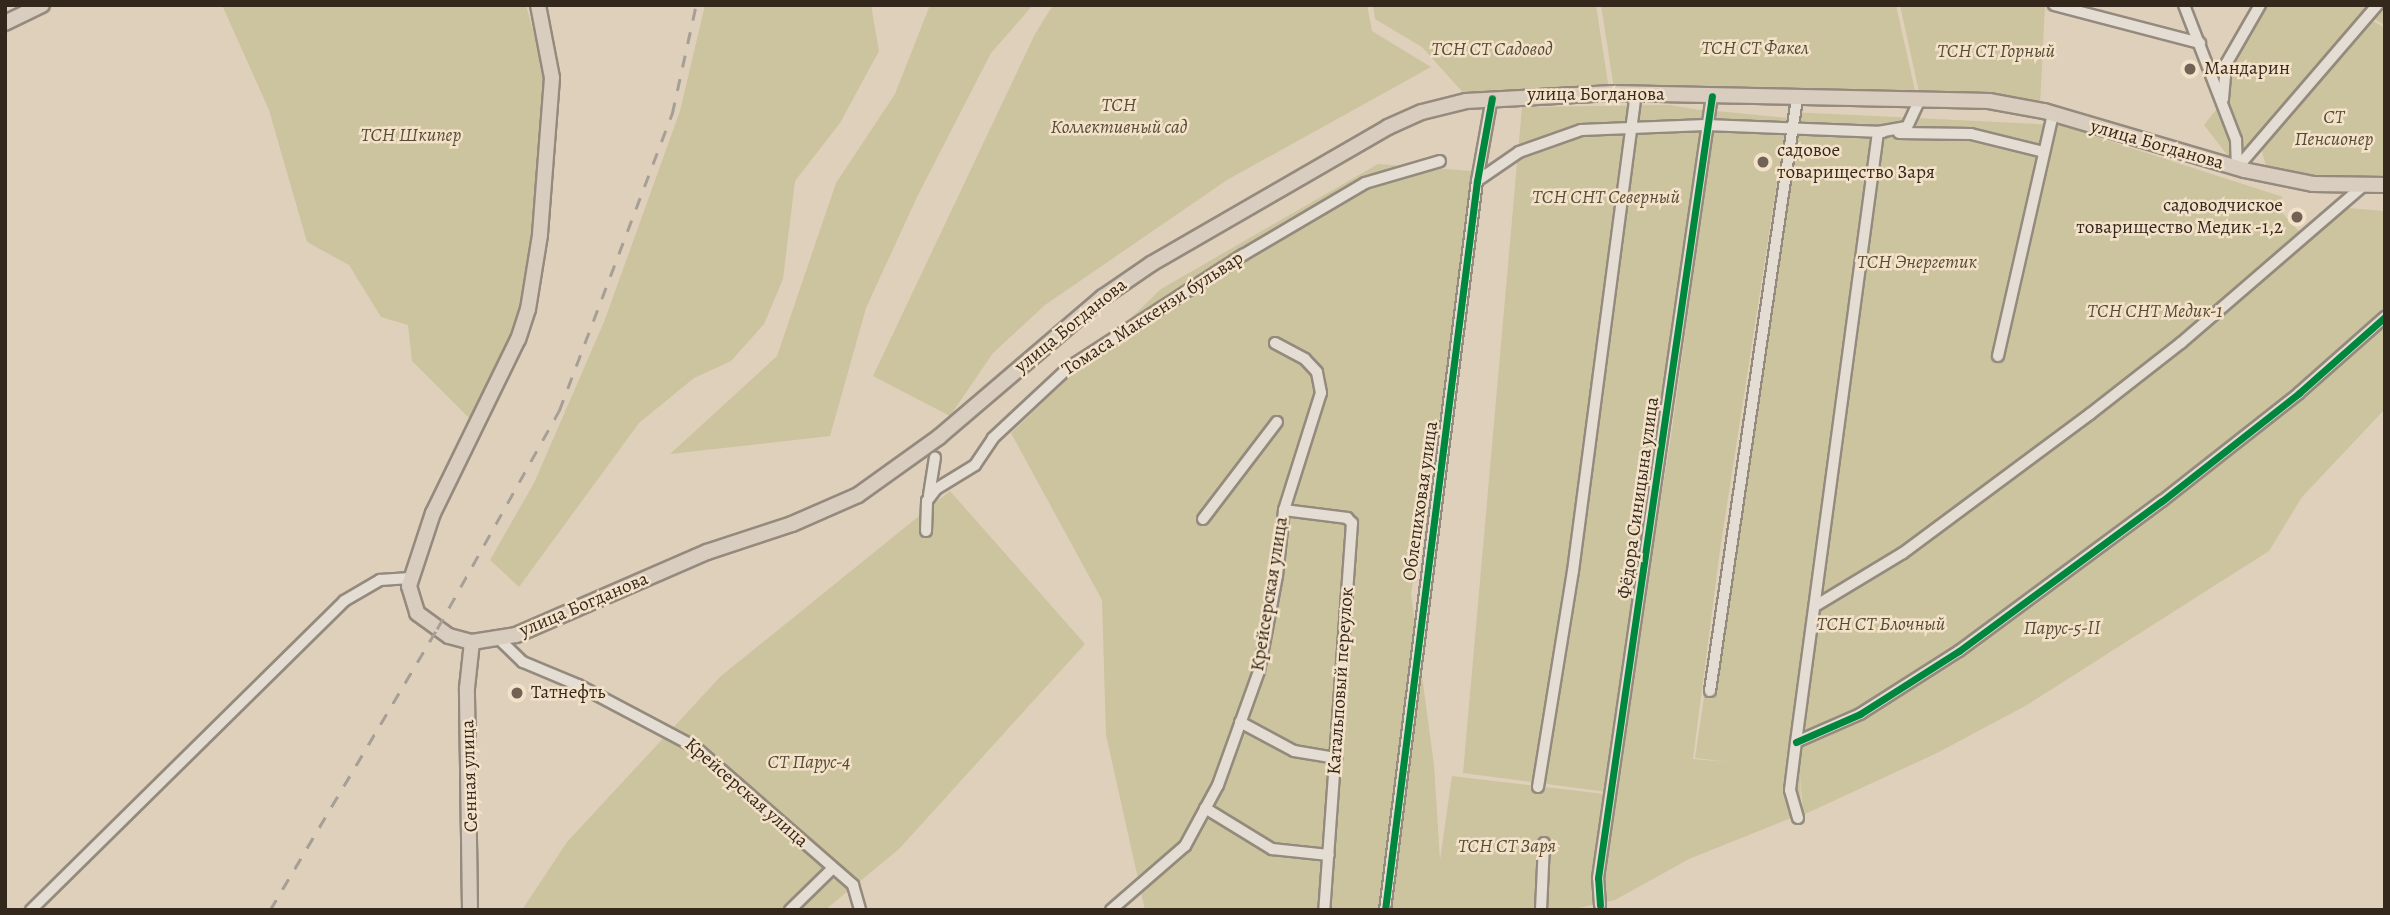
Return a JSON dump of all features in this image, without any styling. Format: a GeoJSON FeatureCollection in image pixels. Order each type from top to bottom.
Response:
{"type":"FeatureCollection","features":[{"type":"Feature","properties":{"kind":"main road"},"geometry":{"type":"LineString","coordinates":[[5,23],[42,5]]}},
{"type":"Feature","properties":{"kind":"main road"},"geometry":{"type":"LineString","coordinates":[[410,579],[433,513],[518,339],[528,309],[540,234],[552,78],[538,5]]}},
{"type":"Feature","properties":{"kind":"main road","name":"улица Богданова"},"geometry":{"type":"LineString","coordinates":[[410,579],[410,599],[417,613],[450,636],[472,642],[500,640],[707,552],[792,524],[858,495],[939,437],[1104,297],[1151,264],[1388,127],[1422,112],[1492,98],[1636,94],[1989,101],[2053,114],[2238,169],[2313,184],[2385,185]]}},
{"type":"Feature","properties":{"kind":"main road","name":"Сенная улица"},"geometry":{"type":"LineString","coordinates":[[470,910],[467,688],[472,642]]}},
{"type":"Feature","properties":{"kind":"street"},"geometry":{"type":"LineString","coordinates":[[2054,5],[2200,43]]}},
{"type":"Feature","properties":{"kind":"street"},"geometry":{"type":"LineString","coordinates":[[2184,5],[2236,139],[2238,169]]}},
{"type":"Feature","properties":{"kind":"street"},"geometry":{"type":"LineString","coordinates":[[2222,102],[2226,64],[2260,5]]}},
{"type":"Feature","properties":{"kind":"street"},"geometry":{"type":"LineString","coordinates":[[2238,169],[2377,5]]}},
{"type":"Feature","properties":{"kind":"street"},"geometry":{"type":"LineString","coordinates":[[1538,787],[1634,125],[1636,94]]}},
{"type":"Feature","properties":{"kind":"street","name":"Фёдора Синицына улица"},"geometry":{"type":"LineString","coordinates":[[1600,905],[1598,878],[1712,96]]}},
{"type":"Feature","properties":{"kind":"street","name":"Облепиховая улица"},"geometry":{"type":"LineString","coordinates":[[1385,910],[1477,181],[1492,98]]}},
{"type":"Feature","properties":{"kind":"street"},"geometry":{"type":"LineString","coordinates":[[1710,691],[1797,98]]}},
{"type":"Feature","properties":{"kind":"street"},"geometry":{"type":"LineString","coordinates":[[1878,132],[1907,127],[1920,99]]}},
{"type":"Feature","properties":{"kind":"street"},"geometry":{"type":"LineString","coordinates":[[1998,356],[2053,114]]}},
{"type":"Feature","properties":{"kind":"street"},"geometry":{"type":"LineString","coordinates":[[1477,181],[1495,164],[1555,135],[1634,125],[1970,134],[2044,152]]}},
{"type":"Feature","properties":{"kind":"street"},"geometry":{"type":"LineString","coordinates":[[1798,818],[1790,790],[1817,605],[1878,132]]}},
{"type":"Feature","properties":{"kind":"street","name":"Томаса Маккензи бульвар"},"geometry":{"type":"LineString","coordinates":[[927,501],[936,489],[975,466],[993,438],[1068,368],[1158,308],[1365,183],[1440,161]]}},
{"type":"Feature","properties":{"kind":"street"},"geometry":{"type":"LineString","coordinates":[[1817,605],[1903,553],[2090,414],[2221,310],[2365,184]]}},
{"type":"Feature","properties":{"kind":"street"},"geometry":{"type":"LineString","coordinates":[[1796,742],[1860,714],[1959,650],[2162,502],[2299,393],[2385,317]]}},
{"type":"Feature","properties":{"kind":"street","name":"Крейсерская улица"},"geometry":{"type":"LineString","coordinates":[[1111,910],[1185,846],[1205,808],[1259,671],[1277,576],[1284,510],[1321,393],[1317,372],[1305,359],[1275,343]]}},
{"type":"Feature","properties":{"kind":"street"},"geometry":{"type":"LineString","coordinates":[[1203,519],[1277,422]]}},
{"type":"Feature","properties":{"kind":"street"},"geometry":{"type":"LineString","coordinates":[[926,531],[927,501],[935,457]]}},
{"type":"Feature","properties":{"kind":"street","name":"Катальповый переулок"},"geometry":{"type":"LineString","coordinates":[[1284,510],[1347,518],[1352,523],[1324,910]]}},
{"type":"Feature","properties":{"kind":"street"},"geometry":{"type":"LineString","coordinates":[[31,910],[344,601],[380,580],[410,579]]}},
{"type":"Feature","properties":{"kind":"street","name":"Крейсерская улица"},"geometry":{"type":"LineString","coordinates":[[500,640],[523,662],[578,685],[695,747],[853,885],[860,910]]}},
{"type":"Feature","properties":{"kind":"street"},"geometry":{"type":"LineString","coordinates":[[1240,722],[1294,751],[1336,758]]}},
{"type":"Feature","properties":{"kind":"street"},"geometry":{"type":"LineString","coordinates":[[1205,808],[1272,849],[1329,855]]}},
{"type":"Feature","properties":{"kind":"street"},"geometry":{"type":"LineString","coordinates":[[1541,910],[1544,843]]}},
{"type":"Feature","properties":{"kind":"street"},"geometry":{"type":"LineString","coordinates":[[790,910],[832,869]]}},
{"type":"Feature","properties":{"kind":"green space","name":"ТСН Шкипер"},"geometry":{"type":"Polygon","coordinates":[[[222,5],[526,5],[546,77],[534,237],[515,335],[470,419],[412,361],[408,325],[381,317],[349,265],[307,242],[269,110],[222,5]]]}},
{"type":"Feature","properties":{"kind":"green space"},"geometry":{"type":"Polygon","coordinates":[[[705,5],[871,5],[879,51],[840,123],[795,181],[783,279],[764,324],[731,361],[694,378],[639,423],[519,587],[490,560],[534,483],[604,322],[680,111],[705,5]]]}},
{"type":"Feature","properties":{"kind":"green space"},"geometry":{"type":"Polygon","coordinates":[[[930,5],[1033,5],[991,53],[918,195],[866,308],[830,436],[670,454],[777,356],[836,183],[895,94],[930,5]]]}},
{"type":"Feature","properties":{"kind":"green space","name":"ТСН Коллективный сад"},"geometry":{"type":"Polygon","coordinates":[[[1053,5],[1367,5],[1372,31],[1431,67],[1227,180],[1045,305],[993,353],[950,416],[873,376],[1035,34],[1053,5]]]}},
{"type":"Feature","properties":{"kind":"green space","name":"ТСН СТ Садовод"},"geometry":{"type":"Polygon","coordinates":[[[1373,5],[1596,5],[1609,90],[1467,97],[1422,47],[1375,19],[1373,5]]]}},
{"type":"Feature","properties":{"kind":"green space","name":"ТСН СТ Факел"},"geometry":{"type":"Polygon","coordinates":[[[1601,5],[1896,5],[1916,95],[1614,89],[1601,5]]]}},
{"type":"Feature","properties":{"kind":"green space","name":"ТСН СТ Горный"},"geometry":{"type":"Polygon","coordinates":[[[1900,5],[2045,5],[2040,106],[1919,92],[1900,5]]]}},
{"type":"Feature","properties":{"kind":"green space"},"geometry":{"type":"Polygon","coordinates":[[[2261,5],[2385,5],[2385,25],[2367,15],[2258,140],[2232,161],[2204,125],[2223,101],[2227,64],[2261,5]]]}},
{"type":"Feature","properties":{"kind":"green space","name":"СТ Пенсионер"},"geometry":{"type":"Polygon","coordinates":[[[2366,17],[2385,28],[2385,178],[2309,179],[2267,170],[2259,140],[2366,17]]]}},
{"type":"Feature","properties":{"kind":"green space","name":"ТСН СНТ Северный"},"geometry":{"type":"Polygon","coordinates":[[[1669,105],[1713,112],[1607,792],[1463,773],[1522,107],[1669,105]]]}},
{"type":"Feature","properties":{"kind":"green space"},"geometry":{"type":"Polygon","coordinates":[[[1716,111],[1787,118],[1720,550],[1693,759],[1728,762],[1695,758],[1791,112],[2060,125],[2283,197],[2275,205],[2305,238],[2184,343],[2348,208],[2385,211],[2385,409],[2302,497],[2269,551],[2027,705],[1937,753],[1803,815],[1800,772],[1801,814],[1689,859],[1615,900],[1570,910],[1145,910],[1106,735],[1102,600],[1011,433],[1161,289],[1378,164],[1472,171],[1441,409],[1411,594],[1434,765],[1440,860],[1452,776],[1613,795],[1671,436],[1716,111]]]}},
{"type":"Feature","properties":{"kind":"green space","name":"СТ Парус-4"},"geometry":{"type":"Polygon","coordinates":[[[950,491],[1085,644],[899,849],[825,910],[522,910],[567,842],[721,676],[950,491]]]}},
{"type":"Feature","properties":{"kind":"railway"},"geometry":{"type":"LineString","coordinates":[[270,910],[437,629],[559,411],[672,114],[696,5]]}},
{"type":"Feature","properties":{"kind":"cycle path"},"geometry":{"type":"LineString","coordinates":[[1600,905],[1598,878],[1712,96]]}},
{"type":"Feature","properties":{"kind":"cycle path"},"geometry":{"type":"LineString","coordinates":[[1385,910],[1477,181],[1492,98]]}},
{"type":"Feature","properties":{"kind":"cycle path"},"geometry":{"type":"LineString","coordinates":[[1796,742],[1860,714],[1959,651],[2162,501],[2299,393],[2385,317]]}},
{"type":"Feature","properties":{"kind":"place","name":"Мандарин"},"geometry":{"type":"Point","coordinates":[2190,69]}},
{"type":"Feature","properties":{"kind":"place","name":"садовое товарищество Заря"},"geometry":{"type":"Point","coordinates":[1763,162]}},
{"type":"Feature","properties":{"kind":"place","name":"садоводчиское товарищество Медик -1,2"},"geometry":{"type":"Point","coordinates":[2297,217]}},
{"type":"Feature","properties":{"kind":"place","name":"Татнефть"},"geometry":{"type":"Point","coordinates":[517,693]}},
{"type":"Feature","properties":{"kind":"park label","name":"ТСН Энергетик"},"geometry":{"type":"Point","coordinates":[1917,263]}},
{"type":"Feature","properties":{"kind":"park label","name":"ТСН СНТ Медик-1"},"geometry":{"type":"Point","coordinates":[2155,312]}},
{"type":"Feature","properties":{"kind":"park label","name":"ТСН СТ Блочный"},"geometry":{"type":"Point","coordinates":[1881,625]}},
{"type":"Feature","properties":{"kind":"park label","name":"Парус-5-II"},"geometry":{"type":"Point","coordinates":[2062,629]}},
{"type":"Feature","properties":{"kind":"park label","name":"ТСН СТ Заря"},"geometry":{"type":"Point","coordinates":[1507,847]}}]}
